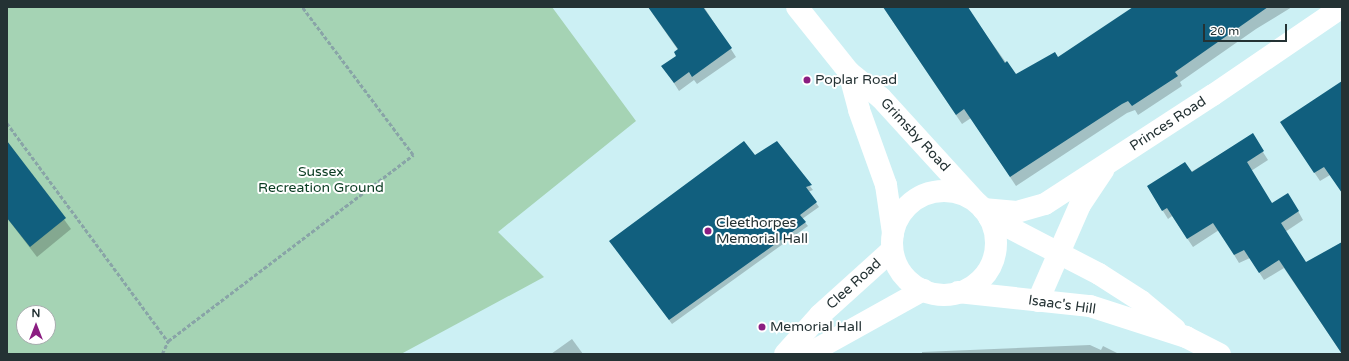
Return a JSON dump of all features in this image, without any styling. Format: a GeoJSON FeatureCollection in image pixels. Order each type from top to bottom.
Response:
{"type":"FeatureCollection","features":[{"type":"Feature","properties":{"kind":"main road","name":"Grimsby Road"},"geometry":{"type":"LineString","coordinates":[[796,7],[849,72],[881,98],[983,209]]}},
{"type":"Feature","properties":{"kind":"main road","name":"Princes Road"},"geometry":{"type":"LineString","coordinates":[[983,209],[1017,212],[1045,204],[1342,7]]}},
{"type":"Feature","properties":{"kind":"main road","name":"Grimsby Road"},"geometry":{"type":"LineString","coordinates":[[849,72],[859,110],[886,184],[892,242]]}},
{"type":"Feature","properties":{"kind":"main road"},"geometry":{"type":"LineString","coordinates":[[1038,301],[1080,205],[1108,163]]}},
{"type":"Feature","properties":{"kind":"main road"},"geometry":{"type":"LineString","coordinates":[[949,192],[961,193],[983,209],[995,231],[996,247],[992,262],[984,276],[972,286],[958,292],[934,294],[923,290],[908,280],[898,266],[892,242],[899,217],[910,203],[926,194],[949,192]]}},
{"type":"Feature","properties":{"kind":"main road","name":"Isaac's Hill"},"geometry":{"type":"LineString","coordinates":[[983,209],[1059,253],[1099,274],[1141,301],[1186,337]]}},
{"type":"Feature","properties":{"kind":"main road","name":"Clee Road"},"geometry":{"type":"LineString","coordinates":[[784,354],[892,242]]}},
{"type":"Feature","properties":{"kind":"main road"},"geometry":{"type":"LineString","coordinates":[[808,354],[923,290]]}},
{"type":"Feature","properties":{"kind":"main road","name":"Isaac's Hill"},"geometry":{"type":"LineString","coordinates":[[958,292],[1090,306],[1186,337],[1220,354]]}},
{"type":"Feature","properties":{"kind":"path"},"geometry":{"type":"LineString","coordinates":[[162,354],[168,341],[413,154],[302,7]]}},
{"type":"Feature","properties":{"kind":"path"},"geometry":{"type":"LineString","coordinates":[[7,123],[168,341]]}},
{"type":"Feature","properties":{"kind":"green space","name":"Sussex Recreation Ground"},"geometry":{"type":"Polygon","coordinates":[[[7,7],[552,7],[636,121],[498,232],[544,277],[401,354],[7,354],[7,7]]]}},
{"type":"Feature","properties":{"kind":"building"},"geometry":{"type":"Polygon","coordinates":[[[648,7],[703,7],[732,48],[692,77],[689,72],[674,83],[661,66],[676,56],[674,52],[678,49],[648,7]]]}},
{"type":"Feature","properties":{"kind":"building"},"geometry":{"type":"Polygon","coordinates":[[[883,7],[968,7],[1005,63],[1007,61],[1016,74],[1055,52],[1058,57],[1133,7],[1268,7],[1175,72],[1178,76],[1132,106],[1128,101],[1122,104],[1010,177],[964,109],[956,115],[883,7]]]}},
{"type":"Feature","properties":{"kind":"building"},"geometry":{"type":"Polygon","coordinates":[[[1342,81],[1342,193],[1324,167],[1314,173],[1280,122],[1342,81]]]}},
{"type":"Feature","properties":{"kind":"building"},"geometry":{"type":"Polygon","coordinates":[[[1253,133],[1264,151],[1247,162],[1272,203],[1288,193],[1299,211],[1281,223],[1306,262],[1342,242],[1342,354],[1279,260],[1259,273],[1244,250],[1234,255],[1213,223],[1187,239],[1167,208],[1162,211],[1147,186],[1185,162],[1192,172],[1253,133]]]}},
{"type":"Feature","properties":{"kind":"building"},"geometry":{"type":"Polygon","coordinates":[[[7,141],[66,218],[30,247],[7,218],[7,141]]]}},
{"type":"Feature","properties":{"kind":"building","name":"Cleethorpes Memorial Hall"},"geometry":{"type":"Polygon","coordinates":[[[744,141],[755,155],[777,141],[812,185],[806,187],[817,202],[800,215],[806,222],[669,320],[609,241],[744,141]]]}},
{"type":"Feature","properties":{"kind":"place","name":"Poplar Road"},"geometry":{"type":"Point","coordinates":[807,80]}},
{"type":"Feature","properties":{"kind":"place","name":"Cleethorpes Memorial Hall"},"geometry":{"type":"Point","coordinates":[708,231]}},
{"type":"Feature","properties":{"kind":"place","name":"Memorial Hall"},"geometry":{"type":"Point","coordinates":[762,327]}}]}
